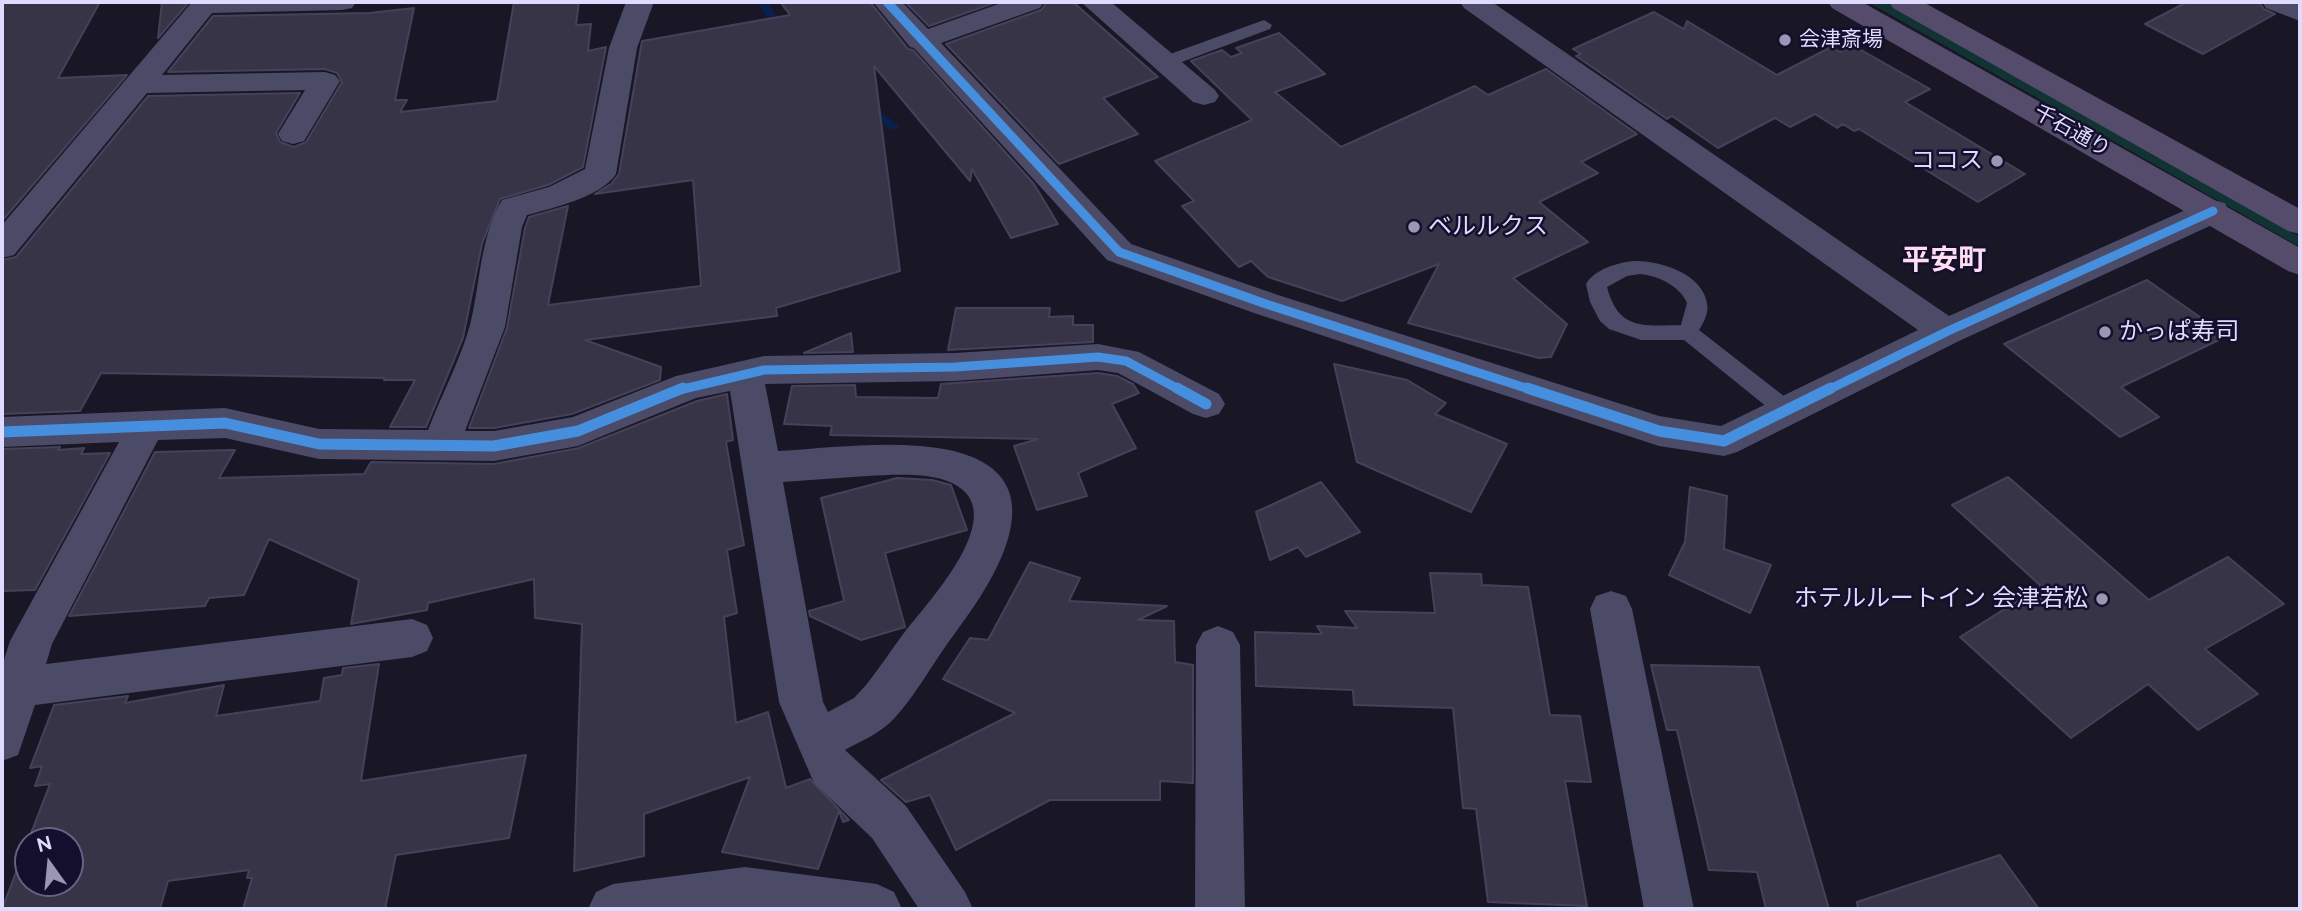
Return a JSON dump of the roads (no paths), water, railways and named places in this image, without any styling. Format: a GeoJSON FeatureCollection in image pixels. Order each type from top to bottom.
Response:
{"type":"FeatureCollection","features":[{"type":"Feature","properties":{"kind":"main road","name":"千石通り"},"geometry":{"type":"LineString","coordinates":[[1842,2],[2213,211],[2300,263]]}},
{"type":"Feature","properties":{"kind":"main road","name":"千石通り"},"geometry":{"type":"LineString","coordinates":[[1903,2],[2300,223]]}},
{"type":"Feature","properties":{"kind":"street"},"geometry":{"type":"LineString","coordinates":[[2,247],[206,3],[262,6],[342,2]]}},
{"type":"Feature","properties":{"kind":"street"},"geometry":{"type":"LineString","coordinates":[[440,447],[487,327],[506,227],[514,208],[560,195],[600,174],[622,48],[640,2]]}},
{"type":"Feature","properties":{"kind":"street"},"geometry":{"type":"LineString","coordinates":[[887,2],[920,41],[1119,252],[1279,308],[1659,431],[1724,441],[1946,332],[2213,211]]}},
{"type":"Feature","properties":{"kind":"street"},"geometry":{"type":"LineString","coordinates":[[920,41],[1030,2]]}},
{"type":"Feature","properties":{"kind":"street"},"geometry":{"type":"LineString","coordinates":[[1095,2],[1204,96]]}},
{"type":"Feature","properties":{"kind":"street"},"geometry":{"type":"LineString","coordinates":[[1474,2],[1946,332]]}},
{"type":"Feature","properties":{"kind":"street"},"geometry":{"type":"LineString","coordinates":[[2276,2],[2300,13]]}},
{"type":"Feature","properties":{"kind":"street"},"geometry":{"type":"LineString","coordinates":[[140,84],[324,81],[293,134]]}},
{"type":"Feature","properties":{"kind":"street"},"geometry":{"type":"LineString","coordinates":[[2,432],[225,424],[319,444],[494,446],[578,431],[689,386],[764,370],[955,367],[1098,357],[1126,361],[1206,404]]}},
{"type":"Feature","properties":{"kind":"street"},"geometry":{"type":"LineString","coordinates":[[745,373],[801,702],[830,768],[889,822],[948,909]]}},
{"type":"Feature","properties":{"kind":"street"},"geometry":{"type":"LineString","coordinates":[[2,740],[31,641],[146,427]]}},
{"type":"Feature","properties":{"kind":"street"},"geometry":{"type":"LineString","coordinates":[[761,468],[929,461],[967,473],[983,484],[993,503],[995,526],[983,560],[872,710],[818,740]]}},
{"type":"Feature","properties":{"kind":"street"},"geometry":{"type":"LineString","coordinates":[[1611,609],[1669,909]]}},
{"type":"Feature","properties":{"kind":"street"},"geometry":{"type":"LineString","coordinates":[[17,687],[412,638]]}},
{"type":"Feature","properties":{"kind":"street"},"geometry":{"type":"LineString","coordinates":[[1217,645],[1220,909]]}},
{"type":"Feature","properties":{"kind":"street"},"geometry":{"type":"LineString","coordinates":[[613,909],[745,891],[877,909]]}},
{"type":"Feature","properties":{"kind":"lane"},"geometry":{"type":"LineString","coordinates":[[1165,62],[1264,25]]}},
{"type":"Feature","properties":{"kind":"lane"},"geometry":{"type":"LineString","coordinates":[[1688,332],[1698,310],[1697,301],[1690,289],[1670,275],[1647,268],[1627,269],[1610,273],[1595,284],[1599,303],[1609,320],[1630,330],[1647,333],[1688,332],[1786,410]]}},
{"type":"Feature","properties":{"kind":"waterway"},"geometry":{"type":"LineString","coordinates":[[763,2],[781,34]]}},
{"type":"Feature","properties":{"kind":"waterway"},"geometry":{"type":"LineString","coordinates":[[866,103],[894,127]]}},
{"type":"Feature","properties":{"kind":"place","name":"会津斎場"},"geometry":{"type":"Point","coordinates":[1785,40]}},
{"type":"Feature","properties":{"kind":"place","name":"ココス"},"geometry":{"type":"Point","coordinates":[1997,161]}},
{"type":"Feature","properties":{"kind":"place","name":"ベルルクス"},"geometry":{"type":"Point","coordinates":[1414,227]}},
{"type":"Feature","properties":{"kind":"place","name":"かっぱ寿司"},"geometry":{"type":"Point","coordinates":[2105,332]}},
{"type":"Feature","properties":{"kind":"place","name":"ホテルルートイン 会津若松"},"geometry":{"type":"Point","coordinates":[2102,599]}},
{"type":"Feature","properties":{"kind":"district","name":"平安町"},"geometry":{"type":"Point","coordinates":[1944,261]}}]}
